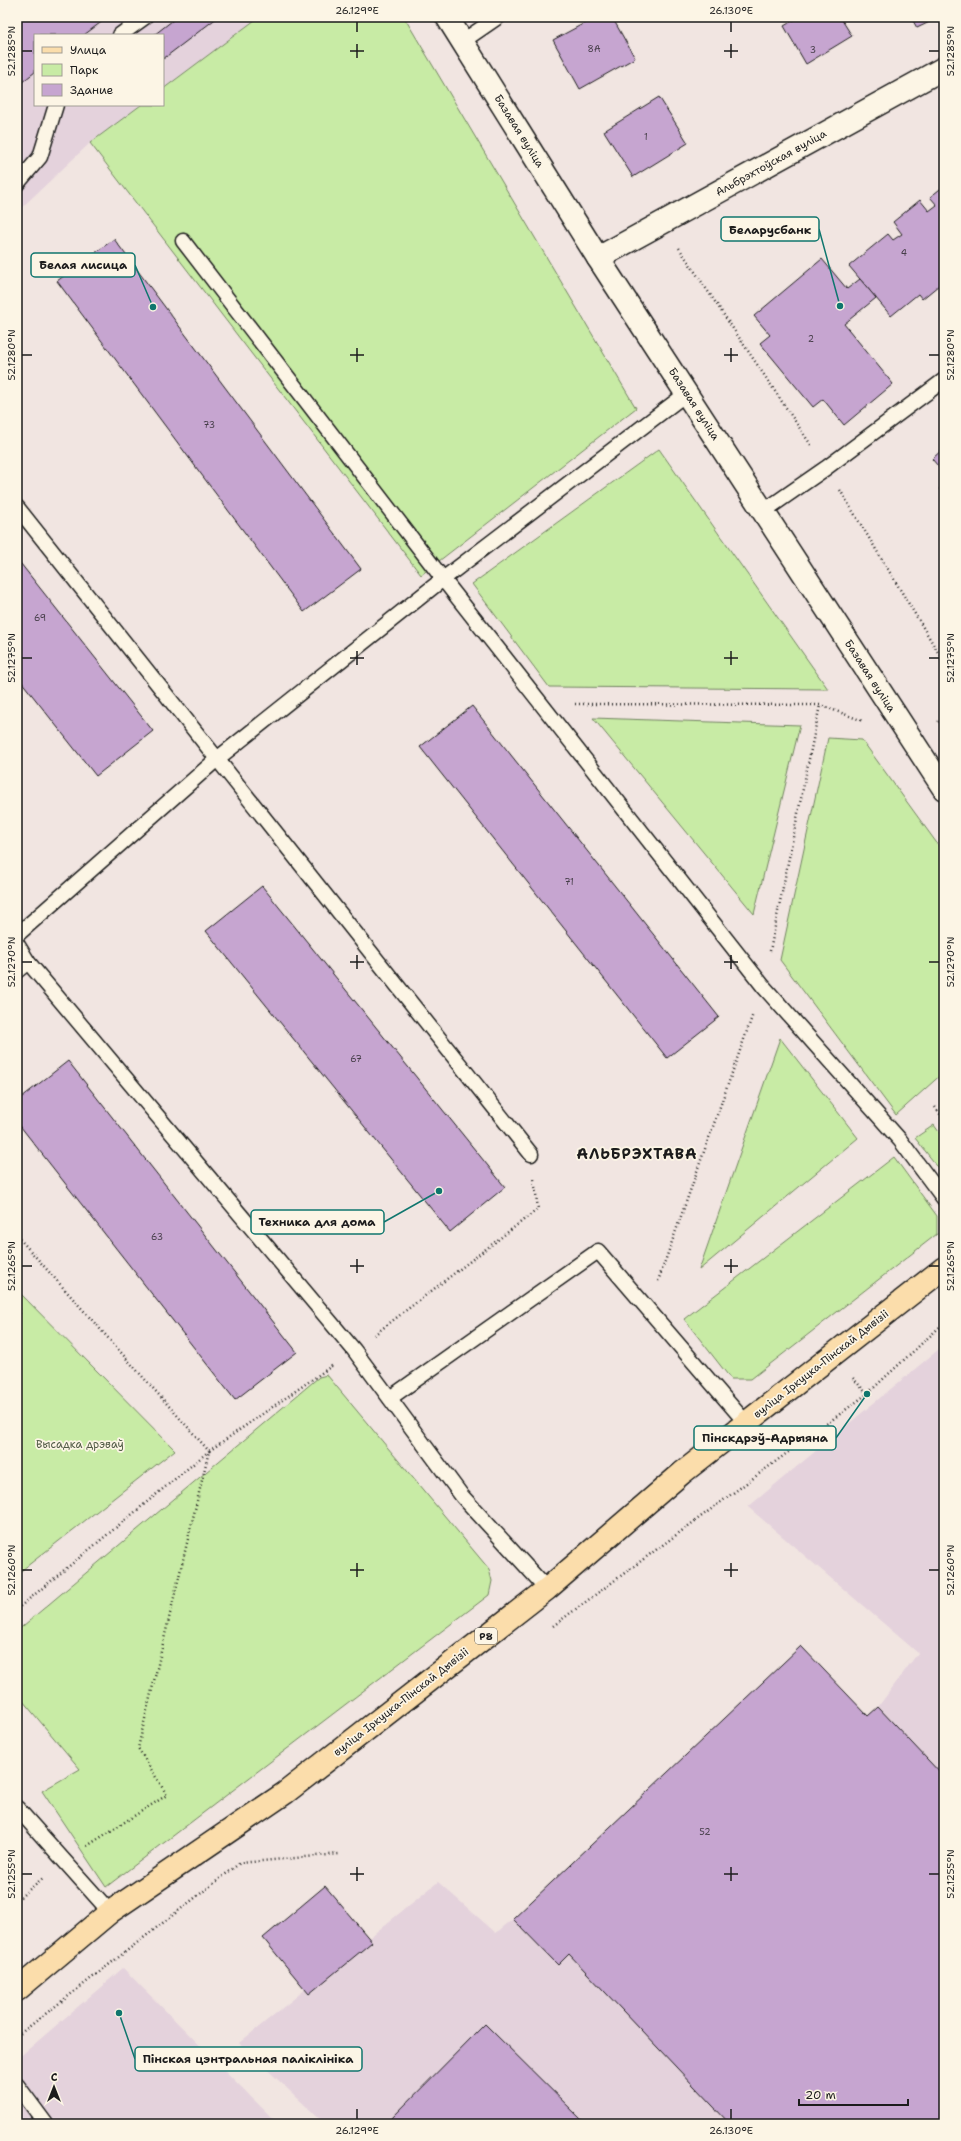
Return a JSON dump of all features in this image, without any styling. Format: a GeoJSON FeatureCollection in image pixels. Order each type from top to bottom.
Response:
{"type":"FeatureCollection","features":[{"type":"Feature","properties":{"kind":"main road","name":"вуліца Іркуцка-Пінскай Дывізіі"},"geometry":{"type":"LineString","coordinates":[[17,1990],[110,1912],[285,1793],[547,1589],[682,1473],[944,1268]]}},
{"type":"Feature","properties":{"kind":"street","name":"Базавая вуліца"},"geometry":{"type":"LineString","coordinates":[[447,17],[598,258],[944,789]]}},
{"type":"Feature","properties":{"kind":"street","name":"Альбрэхтоўская вуліца"},"geometry":{"type":"LineString","coordinates":[[598,258],[944,68]]}},
{"type":"Feature","properties":{"kind":"lane"},"geometry":{"type":"LineString","coordinates":[[121,34],[145,17]]}},
{"type":"Feature","properties":{"kind":"lane"},"geometry":{"type":"LineString","coordinates":[[463,41],[498,17]]}},
{"type":"Feature","properties":{"kind":"lane"},"geometry":{"type":"LineString","coordinates":[[17,184],[40,157],[56,106]]}},
{"type":"Feature","properties":{"kind":"lane"},"geometry":{"type":"LineString","coordinates":[[183,241],[443,579],[763,986],[900,1140],[944,1199]]}},
{"type":"Feature","properties":{"kind":"lane"},"geometry":{"type":"LineString","coordinates":[[764,511],[826,468],[944,380]]}},
{"type":"Feature","properties":{"kind":"lane"},"geometry":{"type":"LineString","coordinates":[[17,935],[217,759],[443,579],[687,393]]}},
{"type":"Feature","properties":{"kind":"lane"},"geometry":{"type":"LineString","coordinates":[[17,507],[531,1154]]}},
{"type":"Feature","properties":{"kind":"lane"},"geometry":{"type":"LineString","coordinates":[[17,944],[28,962],[354,1350],[462,1496],[547,1589]]}},
{"type":"Feature","properties":{"kind":"lane"},"geometry":{"type":"LineString","coordinates":[[17,971],[28,962]]}},
{"type":"Feature","properties":{"kind":"lane"},"geometry":{"type":"LineString","coordinates":[[390,1398],[598,1251],[746,1423]]}},
{"type":"Feature","properties":{"kind":"lane"},"geometry":{"type":"LineString","coordinates":[[17,1808],[110,1912]]}},
{"type":"Feature","properties":{"kind":"lane"},"geometry":{"type":"LineString","coordinates":[[17,2085],[46,2124]]}},
{"type":"Feature","properties":{"kind":"path"},"geometry":{"type":"LineString","coordinates":[[662,223],[826,468],[944,662]]}},
{"type":"Feature","properties":{"kind":"path"},"geometry":{"type":"LineString","coordinates":[[542,703],[820,705],[911,739],[944,718]]}},
{"type":"Feature","properties":{"kind":"path"},"geometry":{"type":"LineString","coordinates":[[935,1108],[944,1120]]}},
{"type":"Feature","properties":{"kind":"path"},"geometry":{"type":"LineString","coordinates":[[17,1609],[209,1451],[354,1350],[538,1209],[531,1154]]}},
{"type":"Feature","properties":{"kind":"path"},"geometry":{"type":"LineString","coordinates":[[17,1236],[209,1451]]}},
{"type":"Feature","properties":{"kind":"path"},"geometry":{"type":"LineString","coordinates":[[17,1297],[20,1312],[17,1328]]}},
{"type":"Feature","properties":{"kind":"path"},"geometry":{"type":"LineString","coordinates":[[550,1628],[867,1394],[944,1323]]}},
{"type":"Feature","properties":{"kind":"path"},"geometry":{"type":"LineString","coordinates":[[17,1900],[63,1861],[167,1795],[138,1748],[209,1451]]}},
{"type":"Feature","properties":{"kind":"path"},"geometry":{"type":"LineString","coordinates":[[240,1863],[339,1854]]}},
{"type":"Feature","properties":{"kind":"path"},"geometry":{"type":"LineString","coordinates":[[17,2036],[246,1858]]}},
{"type":"Feature","properties":{"kind":"shaded area"},"geometry":{"type":"Polygon","coordinates":[[[17,17],[259,17],[164,88],[164,34],[34,34],[34,106],[140,106],[90,143],[17,212],[17,17]]]}},
{"type":"Feature","properties":{"kind":"shaded area"},"geometry":{"type":"Polygon","coordinates":[[[944,1345],[944,2124],[325,2124],[239,2043],[438,1882],[496,1933],[513,1919],[801,1646],[868,1716],[878,1707],[918,1653],[748,1507],[944,1345]]]}},
{"type":"Feature","properties":{"kind":"shaded area"},"geometry":{"type":"Polygon","coordinates":[[[123,1968],[278,2124],[17,2124],[17,2059],[123,1968]]]}},
{"type":"Feature","properties":{"kind":"green space"},"geometry":{"type":"Polygon","coordinates":[[[259,17],[404,17],[636,408],[421,575],[90,143],[140,106],[164,106],[164,88],[259,17]]]}},
{"type":"Feature","properties":{"kind":"green space"},"geometry":{"type":"Polygon","coordinates":[[[659,449],[828,689],[549,687],[472,584],[659,449]]]}},
{"type":"Feature","properties":{"kind":"green space"},"geometry":{"type":"Polygon","coordinates":[[[593,718],[800,725],[754,914],[593,718]]]}},
{"type":"Feature","properties":{"kind":"green space"},"geometry":{"type":"Polygon","coordinates":[[[828,738],[862,740],[944,853],[944,1072],[896,1115],[780,960],[828,738]]]}},
{"type":"Feature","properties":{"kind":"green space"},"geometry":{"type":"Polygon","coordinates":[[[780,1038],[858,1138],[699,1270],[780,1038]]]}},
{"type":"Feature","properties":{"kind":"green space"},"geometry":{"type":"Polygon","coordinates":[[[934,1125],[944,1139],[944,1175],[915,1138],[934,1125]]]}},
{"type":"Feature","properties":{"kind":"green space"},"geometry":{"type":"Polygon","coordinates":[[[894,1157],[937,1216],[937,1234],[751,1379],[731,1379],[684,1319],[894,1157]]]}},
{"type":"Feature","properties":{"kind":"green space","name":"Высадка дрэваў"},"geometry":{"type":"Polygon","coordinates":[[[17,1290],[175,1450],[17,1574],[17,1290]]]}},
{"type":"Feature","properties":{"kind":"green space"},"geometry":{"type":"Polygon","coordinates":[[[327,1375],[489,1569],[492,1581],[489,1595],[106,1887],[42,1791],[80,1769],[17,1694],[17,1631],[319,1377],[327,1375]]]}},
{"type":"Feature","properties":{"kind":"building"},"geometry":{"type":"Polygon","coordinates":[[[17,17],[108,17],[85,34],[34,34],[34,73],[17,86],[17,17]]]}},
{"type":"Feature","properties":{"kind":"building"},"geometry":{"type":"Polygon","coordinates":[[[177,17],[218,17],[164,58],[164,34],[155,34],[177,17]]]}},
{"type":"Feature","properties":{"kind":"building"},"geometry":{"type":"Polygon","coordinates":[[[596,17],[612,17],[635,58],[580,89],[553,40],[596,17]]]}},
{"type":"Feature","properties":{"kind":"building"},"geometry":{"type":"Polygon","coordinates":[[[799,17],[840,17],[852,36],[806,64],[784,26],[799,17]]]}},
{"type":"Feature","properties":{"kind":"building"},"geometry":{"type":"Polygon","coordinates":[[[911,17],[940,17],[917,28],[911,17]]]}},
{"type":"Feature","properties":{"kind":"building"},"geometry":{"type":"Polygon","coordinates":[[[659,97],[688,143],[633,177],[604,131],[659,97]]]}},
{"type":"Feature","properties":{"kind":"building"},"geometry":{"type":"Polygon","coordinates":[[[944,186],[944,281],[922,299],[918,294],[891,316],[849,266],[888,234],[893,240],[902,234],[893,222],[920,200],[929,211],[937,205],[930,197],[944,186]]]}},
{"type":"Feature","properties":{"kind":"building"},"geometry":{"type":"Polygon","coordinates":[[[114,239],[361,569],[304,612],[57,281],[114,239]]]}},
{"type":"Feature","properties":{"kind":"building"},"geometry":{"type":"Polygon","coordinates":[[[822,259],[847,289],[860,279],[876,298],[844,324],[893,384],[844,425],[823,399],[813,407],[760,343],[770,335],[754,316],[822,259]]]}},
{"type":"Feature","properties":{"kind":"building"},"geometry":{"type":"Polygon","coordinates":[[[944,448],[944,473],[932,459],[944,448]]]}},
{"type":"Feature","properties":{"kind":"building"},"geometry":{"type":"Polygon","coordinates":[[[944,485],[944,494],[939,489],[944,485]]]}},
{"type":"Feature","properties":{"kind":"building"},"geometry":{"type":"Polygon","coordinates":[[[17,559],[153,731],[96,776],[17,676],[17,559]]]}},
{"type":"Feature","properties":{"kind":"building"},"geometry":{"type":"Polygon","coordinates":[[[472,706],[719,1017],[667,1058],[420,747],[472,706]]]}},
{"type":"Feature","properties":{"kind":"building"},"geometry":{"type":"Polygon","coordinates":[[[262,886],[505,1187],[450,1232],[206,931],[262,886]]]}},
{"type":"Feature","properties":{"kind":"building"},"geometry":{"type":"Polygon","coordinates":[[[68,1061],[297,1352],[235,1400],[17,1122],[17,1101],[68,1061]]]}},
{"type":"Feature","properties":{"kind":"building"},"geometry":{"type":"Polygon","coordinates":[[[801,1646],[868,1716],[878,1707],[944,1777],[944,2124],[730,2124],[569,1954],[558,1965],[513,1919],[801,1646]]]}},
{"type":"Feature","properties":{"kind":"building"},"geometry":{"type":"Polygon","coordinates":[[[325,1886],[372,1942],[309,1994],[263,1938],[325,1886]]]}},
{"type":"Feature","properties":{"kind":"building"},"geometry":{"type":"Polygon","coordinates":[[[485,2024],[586,2124],[386,2124],[485,2024]]]}},
{"type":"Feature","properties":{"kind":"place","name":"Беларусбанк"},"geometry":{"type":"Point","coordinates":[840,306]}},
{"type":"Feature","properties":{"kind":"place","name":"Белая лисица"},"geometry":{"type":"Point","coordinates":[153,307]}},
{"type":"Feature","properties":{"kind":"place","name":"Техника для дома"},"geometry":{"type":"Point","coordinates":[439,1191]}},
{"type":"Feature","properties":{"kind":"place","name":"Пінскдрэў-Адрыяна"},"geometry":{"type":"Point","coordinates":[867,1394]}},
{"type":"Feature","properties":{"kind":"place","name":"Пінская цэнтральная паліклініка"},"geometry":{"type":"Point","coordinates":[119,2013]}},
{"type":"Feature","properties":{"kind":"district","name":"АЛЬБРЭХТАВА"},"geometry":{"type":"Point","coordinates":[637,1154]}}]}
